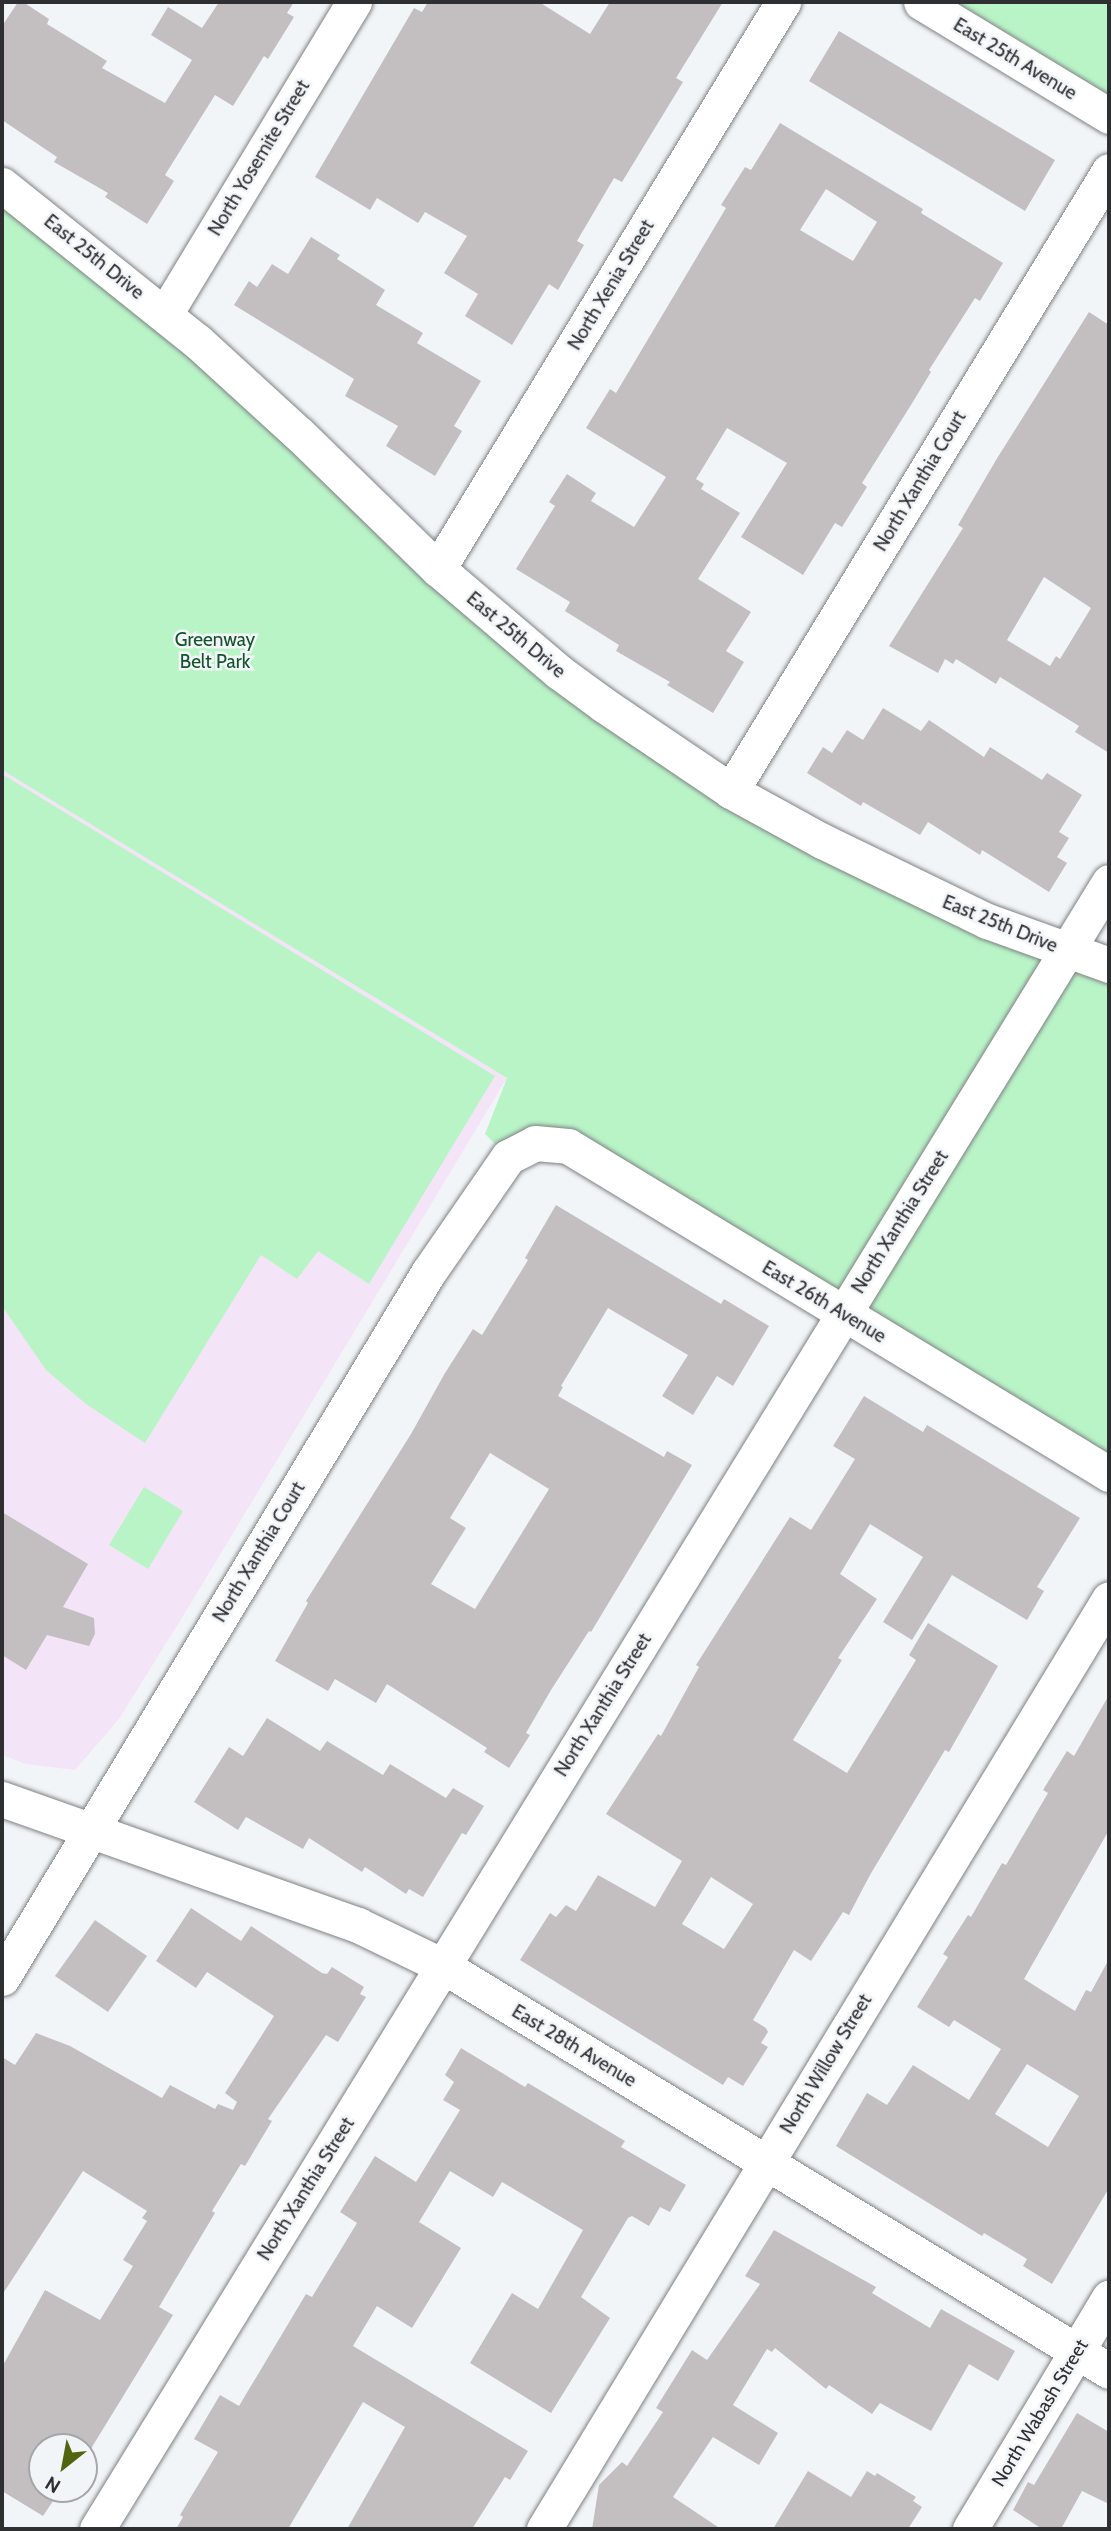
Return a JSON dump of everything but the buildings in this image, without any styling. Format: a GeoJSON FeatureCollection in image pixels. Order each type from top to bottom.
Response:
{"type":"FeatureCollection","features":[{"type":"Feature","properties":{"kind":"street","name":"North Yosemite Street"},"geometry":{"type":"LineString","coordinates":[[164,314],[354,2]]}},
{"type":"Feature","properties":{"kind":"street","name":"North Xenia Street"},"geometry":{"type":"LineString","coordinates":[[438,569],[783,2]]}},
{"type":"Feature","properties":{"kind":"street","name":"East 25th Avenue"},"geometry":{"type":"LineString","coordinates":[[922,2],[1109,116]]}},
{"type":"Feature","properties":{"kind":"street","name":"North Xanthia Court"},"geometry":{"type":"LineString","coordinates":[[731,791],[1109,172]]}},
{"type":"Feature","properties":{"kind":"street","name":"East 25th Drive"},"geometry":{"type":"LineString","coordinates":[[2,185],[164,314],[299,434],[438,569],[559,673],[731,791],[900,881],[987,921],[1109,965]]}},
{"type":"Feature","properties":{"kind":"street","name":"North Xanthia Street"},"geometry":{"type":"LineString","coordinates":[[97,2529],[1109,881]]}},
{"type":"Feature","properties":{"kind":"street","name":"North Xanthia Court"},"geometry":{"type":"LineString","coordinates":[[2,1978],[428,1273],[508,1157],[535,1143]]}},
{"type":"Feature","properties":{"kind":"street","name":"East 26th Avenue"},"geometry":{"type":"LineString","coordinates":[[535,1143],[568,1146],[1109,1474]]}},
{"type":"Feature","properties":{"kind":"street","name":"North Willow Street"},"geometry":{"type":"LineString","coordinates":[[544,2529],[1109,1599]]}},
{"type":"Feature","properties":{"kind":"street","name":"East 28th Avenue"},"geometry":{"type":"LineString","coordinates":[[2,1798],[358,1925],[443,1966],[1109,2371]]}},
{"type":"Feature","properties":{"kind":"street","name":"North Wabash Street"},"geometry":{"type":"LineString","coordinates":[[970,2529],[1109,2298]]}},
{"type":"Feature","properties":{"kind":"shaded area"},"geometry":{"type":"Polygon","coordinates":[[[2,770],[507,1078],[119,1719],[75,1770],[26,1764],[2,1755],[2,770]]]}},
{"type":"Feature","properties":{"kind":"green space"},"geometry":{"type":"Polygon","coordinates":[[[956,2],[1109,2],[1109,95],[956,2]]]}},
{"type":"Feature","properties":{"kind":"green space","name":"Greenway Belt Park"},"geometry":{"type":"Polygon","coordinates":[[[2,185],[665,748],[1109,965],[1109,1474],[568,1146],[508,1157],[485,1134],[507,1078],[2,770],[2,185]]]}},
{"type":"Feature","properties":{"kind":"green space"},"geometry":{"type":"Polygon","coordinates":[[[2,774],[495,1076],[369,1284],[318,1251],[297,1279],[261,1255],[145,1443],[86,1404],[46,1370],[2,1306],[2,774]]]}},
{"type":"Feature","properties":{"kind":"green space"},"geometry":{"type":"Polygon","coordinates":[[[144,1487],[183,1511],[148,1569],[109,1545],[144,1487]]]}}]}
